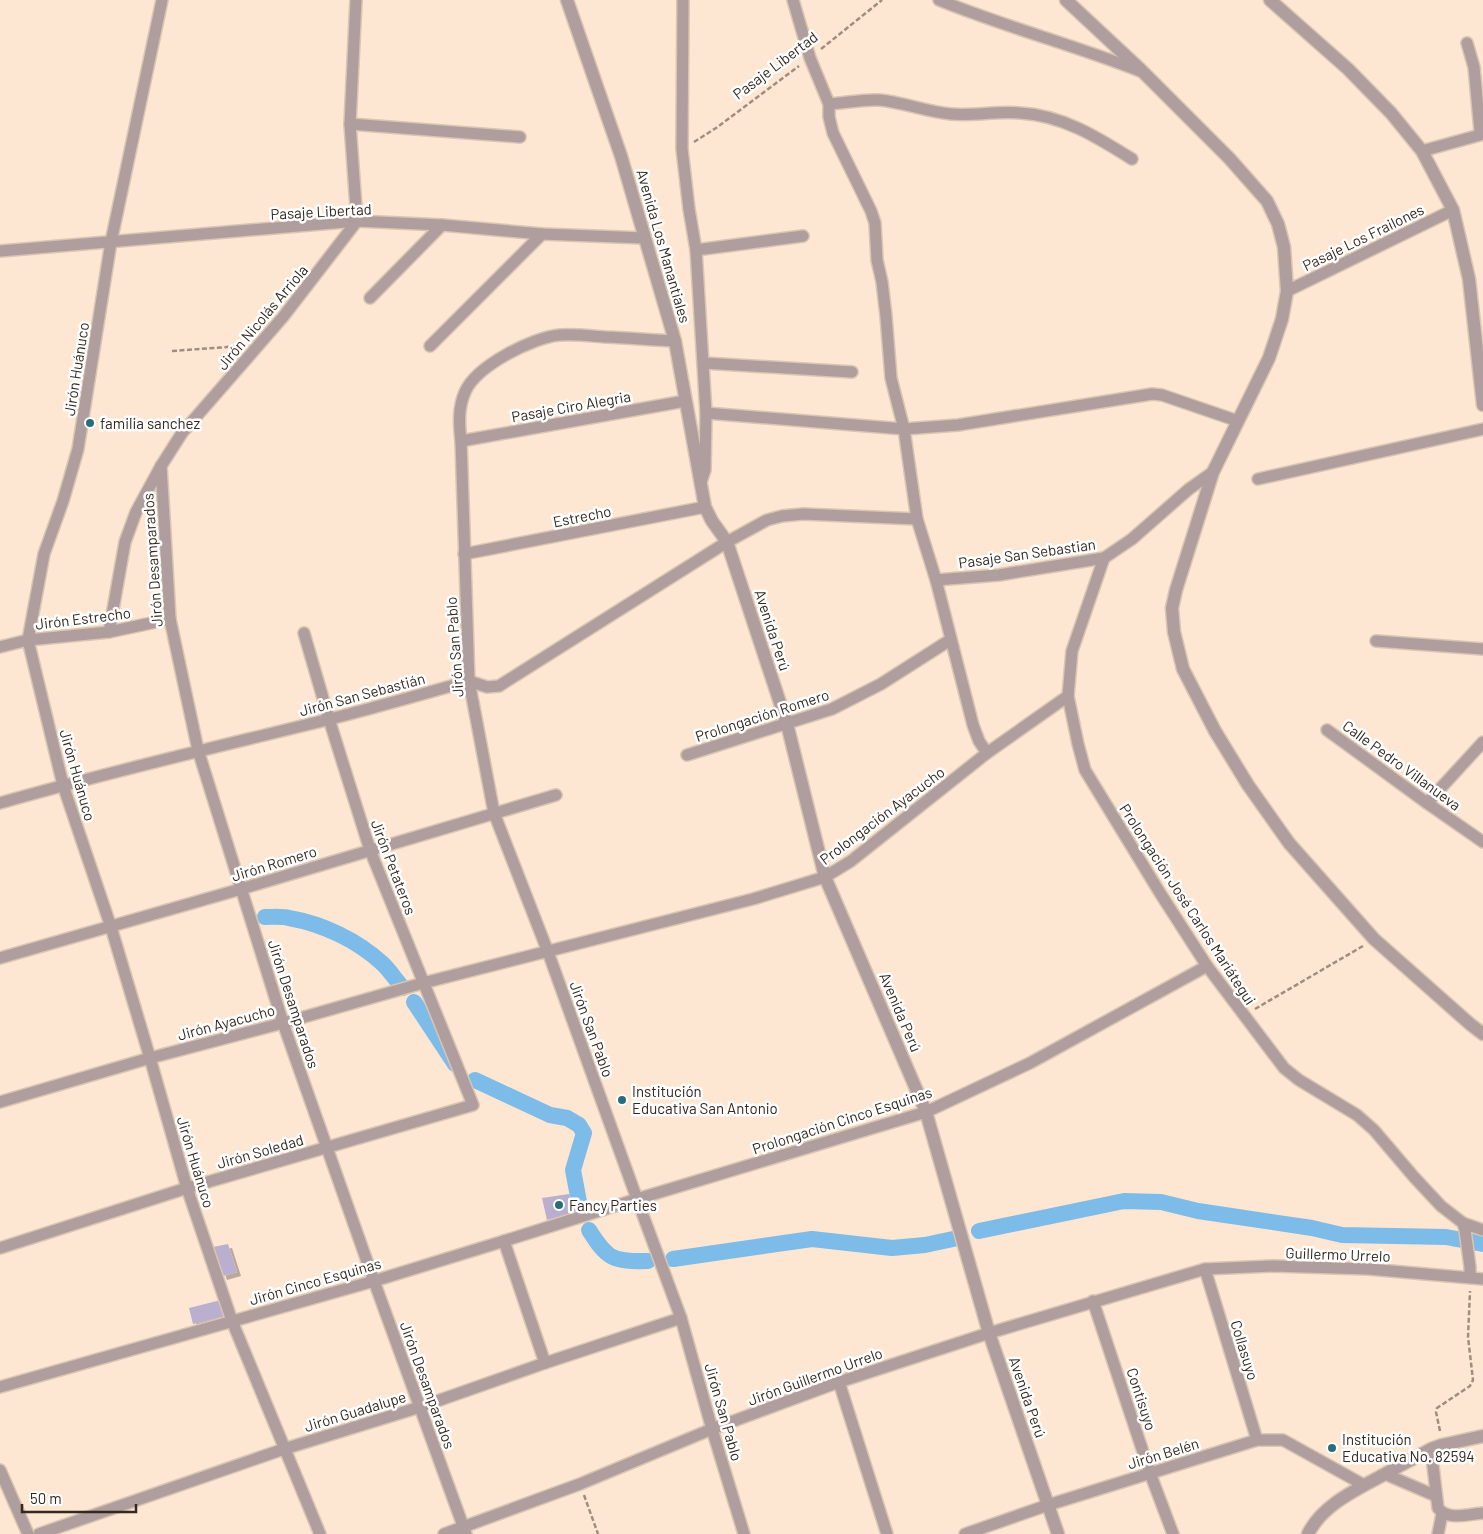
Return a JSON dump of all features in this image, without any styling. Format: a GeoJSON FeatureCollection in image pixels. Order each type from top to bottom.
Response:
{"type":"FeatureCollection","features":[{"type":"Feature","properties":{"kind":"street","name":"Jirón Huánuco"},"geometry":{"type":"LineString","coordinates":[[162,0],[112,242],[78,449],[63,501],[44,554],[28,640],[63,785],[111,927],[186,1188],[232,1320],[320,1534]]}},
{"type":"Feature","properties":{"kind":"street"},"geometry":{"type":"LineString","coordinates":[[356,0],[350,124],[357,221]]}},
{"type":"Feature","properties":{"kind":"street","name":"Avenida Los Manantiales"},"geometry":{"type":"LineString","coordinates":[[567,0],[621,156],[675,341],[706,507]]}},
{"type":"Feature","properties":{"kind":"street"},"geometry":{"type":"LineString","coordinates":[[683,0],[682,149],[696,250],[706,413],[705,470],[700,482]]}},
{"type":"Feature","properties":{"kind":"street"},"geometry":{"type":"LineString","coordinates":[[793,0],[810,58],[829,104],[829,117],[833,133],[875,223],[877,260],[882,282],[891,378],[904,429],[917,519],[936,580],[973,725],[987,753]]}},
{"type":"Feature","properties":{"kind":"street"},"geometry":{"type":"LineString","coordinates":[[939,0],[1018,30],[1100,55],[1142,71]]}},
{"type":"Feature","properties":{"kind":"street"},"geometry":{"type":"LineString","coordinates":[[1066,0],[1142,71],[1229,158],[1267,201],[1278,224],[1284,246],[1287,290],[1282,319],[1269,358],[1213,472],[1176,590],[1172,608],[1174,632],[1182,668],[1215,731],[1248,785],[1289,843],[1374,939],[1483,1034]]}},
{"type":"Feature","properties":{"kind":"street"},"geometry":{"type":"LineString","coordinates":[[1270,0],[1348,70],[1391,113],[1422,151],[1453,210],[1469,279],[1483,406]]}},
{"type":"Feature","properties":{"kind":"street"},"geometry":{"type":"LineString","coordinates":[[1422,151],[1480,135],[1474,67],[1466,43]]}},
{"type":"Feature","properties":{"kind":"street"},"geometry":{"type":"LineString","coordinates":[[829,104],[880,100],[948,114],[1021,113],[1051,118],[1078,128],[1102,140],[1132,159]]}},
{"type":"Feature","properties":{"kind":"street"},"geometry":{"type":"LineString","coordinates":[[350,124],[520,137]]}},
{"type":"Feature","properties":{"kind":"street","name":"Pasaje Los Frailones"},"geometry":{"type":"LineString","coordinates":[[1287,290],[1453,210]]}},
{"type":"Feature","properties":{"kind":"street","name":"Pasaje Libertad"},"geometry":{"type":"LineString","coordinates":[[0,252],[357,221],[442,225],[542,234],[644,238]]}},
{"type":"Feature","properties":{"kind":"street","name":"Jirón Nicolás Arriola"},"geometry":{"type":"LineString","coordinates":[[109,632],[125,542],[136,512],[161,466],[182,434],[283,318],[357,221]]}},
{"type":"Feature","properties":{"kind":"street"},"geometry":{"type":"LineString","coordinates":[[370,298],[442,225]]}},
{"type":"Feature","properties":{"kind":"street"},"geometry":{"type":"LineString","coordinates":[[430,346],[542,234]]}},
{"type":"Feature","properties":{"kind":"street"},"geometry":{"type":"LineString","coordinates":[[696,250],[803,236]]}},
{"type":"Feature","properties":{"kind":"street","name":"Jirón San Pablo"},"geometry":{"type":"LineString","coordinates":[[675,341],[558,335],[518,348],[500,358],[475,378],[466,390],[461,404],[459,421],[469,681],[494,813],[548,952],[681,1318],[744,1534]]}},
{"type":"Feature","properties":{"kind":"street"},"geometry":{"type":"LineString","coordinates":[[704,363],[852,372]]}},
{"type":"Feature","properties":{"kind":"street"},"geometry":{"type":"LineString","coordinates":[[706,413],[904,429],[958,425],[1152,394],[1162,395],[1238,421]]}},
{"type":"Feature","properties":{"kind":"street","name":"Pasaje Ciro Alegria"},"geometry":{"type":"LineString","coordinates":[[461,441],[685,401]]}},
{"type":"Feature","properties":{"kind":"street"},"geometry":{"type":"LineString","coordinates":[[1258,479],[1483,429]]}},
{"type":"Feature","properties":{"kind":"street","name":"Jirón Desamparados"},"geometry":{"type":"LineString","coordinates":[[161,466],[170,619],[198,750],[283,1023],[326,1148],[465,1530]]}},
{"type":"Feature","properties":{"kind":"street","name":"Pasaje San Sebastian"},"geometry":{"type":"LineString","coordinates":[[936,580],[999,575],[1104,558],[1132,539],[1189,489],[1213,472]]}},
{"type":"Feature","properties":{"kind":"street","name":"Estrecho"},"geometry":{"type":"LineString","coordinates":[[464,554],[706,507]]}},
{"type":"Feature","properties":{"kind":"street","name":"Avenida Perú"},"geometry":{"type":"LineString","coordinates":[[706,507],[712,521],[727,542],[787,724],[825,877],[926,1112],[989,1333],[1058,1534]]}},
{"type":"Feature","properties":{"kind":"street","name":"Jirón San Sebastián"},"geometry":{"type":"LineString","coordinates":[[0,803],[63,785],[329,719],[469,681],[487,687],[499,686],[727,542],[767,520],[803,514],[917,519]]}},
{"type":"Feature","properties":{"kind":"street","name":"Prolongación José Carlos Mariátegui"},"geometry":{"type":"LineString","coordinates":[[1104,558],[1072,651],[1068,696],[1085,770],[1207,966],[1284,1068],[1298,1080],[1356,1115],[1374,1130],[1441,1206],[1464,1226],[1483,1230]]}},
{"type":"Feature","properties":{"kind":"street","name":"Jirón Estrecho"},"geometry":{"type":"LineString","coordinates":[[0,646],[28,640],[109,632],[170,619]]}},
{"type":"Feature","properties":{"kind":"street","name":"Jirón Petateros"},"geometry":{"type":"LineString","coordinates":[[304,633],[370,850],[473,1105]]}},
{"type":"Feature","properties":{"kind":"street","name":"Prolongación Romero"},"geometry":{"type":"LineString","coordinates":[[687,755],[832,709],[881,684],[950,640]]}},
{"type":"Feature","properties":{"kind":"street"},"geometry":{"type":"LineString","coordinates":[[1376,641],[1483,649]]}},
{"type":"Feature","properties":{"kind":"street","name":"Prolongación Ayacucho"},"geometry":{"type":"LineString","coordinates":[[548,952],[753,899],[825,877],[851,861],[987,753],[1068,696]]}},
{"type":"Feature","properties":{"kind":"street","name":"Calle Pedro Villanueva"},"geometry":{"type":"LineString","coordinates":[[1327,730],[1483,842]]}},
{"type":"Feature","properties":{"kind":"street"},"geometry":{"type":"LineString","coordinates":[[1427,803],[1483,742]]}},
{"type":"Feature","properties":{"kind":"street","name":"Jirón Romero"},"geometry":{"type":"LineString","coordinates":[[0,958],[241,889],[556,795]]}},
{"type":"Feature","properties":{"kind":"street","name":"Jirón Ayacucho"},"geometry":{"type":"LineString","coordinates":[[0,1102],[150,1058],[423,983],[548,952]]}},
{"type":"Feature","properties":{"kind":"street","name":"Prolongación Cinco Esquinas"},"geometry":{"type":"LineString","coordinates":[[637,1199],[926,1112],[1030,1063],[1207,966]]}},
{"type":"Feature","properties":{"kind":"street","name":"Jirón Soledad"},"geometry":{"type":"LineString","coordinates":[[0,1248],[186,1188],[473,1105]]}},
{"type":"Feature","properties":{"kind":"street","name":"Jirón Cinco Esquinas"},"geometry":{"type":"LineString","coordinates":[[0,1387],[504,1242],[637,1199]]}},
{"type":"Feature","properties":{"kind":"street"},"geometry":{"type":"LineString","coordinates":[[1464,1226],[1470,1272]]}},
{"type":"Feature","properties":{"kind":"street"},"geometry":{"type":"LineString","coordinates":[[504,1242],[545,1363]]}},
{"type":"Feature","properties":{"kind":"street","name":"Guillermo Urrelo"},"geometry":{"type":"LineString","coordinates":[[1205,1269],[1274,1266],[1470,1272],[1483,1278]]}},
{"type":"Feature","properties":{"kind":"street","name":"Jirón Guillermo Urrelo"},"geometry":{"type":"LineString","coordinates":[[444,1534],[465,1530],[712,1429],[839,1382],[989,1333],[1205,1269]]}},
{"type":"Feature","properties":{"kind":"street","name":"Collasuyo"},"geometry":{"type":"LineString","coordinates":[[1205,1269],[1257,1440]]}},
{"type":"Feature","properties":{"kind":"street","name":"Contisuyo"},"geometry":{"type":"LineString","coordinates":[[1093,1301],[1150,1473],[1173,1534]]}},
{"type":"Feature","properties":{"kind":"street","name":"Jirón Guadalupe"},"geometry":{"type":"LineString","coordinates":[[39,1534],[284,1449],[420,1407],[681,1318]]}},
{"type":"Feature","properties":{"kind":"street"},"geometry":{"type":"LineString","coordinates":[[839,1382],[887,1534]]}},
{"type":"Feature","properties":{"kind":"street"},"geometry":{"type":"LineString","coordinates":[[1308,1534],[1326,1511],[1343,1497],[1364,1485],[1437,1447],[1483,1436]]}},
{"type":"Feature","properties":{"kind":"street","name":"Jirón Belén"},"geometry":{"type":"LineString","coordinates":[[965,1534],[1257,1440],[1283,1440],[1364,1485]]}},
{"type":"Feature","properties":{"kind":"street"},"geometry":{"type":"LineString","coordinates":[[1437,1447],[1436,1496],[1438,1508],[1442,1514],[1449,1516],[1483,1513]]}},
{"type":"Feature","properties":{"kind":"street"},"geometry":{"type":"LineString","coordinates":[[0,1470],[28,1534]]}},
{"type":"Feature","properties":{"kind":"street"},"geometry":{"type":"LineString","coordinates":[[1384,1474],[1436,1496]]}},
{"type":"Feature","properties":{"kind":"street"},"geometry":{"type":"LineString","coordinates":[[1438,1534],[1442,1514]]}},
{"type":"Feature","properties":{"kind":"path","name":"Pasaje Libertad"},"geometry":{"type":"LineString","coordinates":[[682,149],[716,128],[810,58],[882,0]]}},
{"type":"Feature","properties":{"kind":"path"},"geometry":{"type":"LineString","coordinates":[[172,351],[260,345]]}},
{"type":"Feature","properties":{"kind":"path"},"geometry":{"type":"LineString","coordinates":[[1243,1016],[1374,939]]}},
{"type":"Feature","properties":{"kind":"path"},"geometry":{"type":"LineString","coordinates":[[1437,1447],[1437,1408],[1470,1386],[1474,1380],[1468,1337],[1470,1272]]}},
{"type":"Feature","properties":{"kind":"path"},"geometry":{"type":"LineString","coordinates":[[580,1484],[598,1534]]}},
{"type":"Feature","properties":{"kind":"building","name":"Fancy Parties"},"geometry":{"type":"Polygon","coordinates":[[[569,1194],[578,1212],[547,1220],[542,1198],[569,1194]]]}},
{"type":"Feature","properties":{"kind":"building"},"geometry":{"type":"Polygon","coordinates":[[[228,1244],[237,1272],[223,1276],[213,1247],[228,1244]]]}},
{"type":"Feature","properties":{"kind":"building"},"geometry":{"type":"Polygon","coordinates":[[[221,1300],[225,1316],[193,1324],[189,1308],[221,1300]]]}},
{"type":"Feature","properties":{"kind":"waterway"},"geometry":{"type":"LineString","coordinates":[[265,917],[283,917],[314,924],[351,940],[373,955],[386,967],[403,988]]}},
{"type":"Feature","properties":{"kind":"waterway"},"geometry":{"type":"LineString","coordinates":[[414,1002],[455,1064]]}},
{"type":"Feature","properties":{"kind":"waterway"},"geometry":{"type":"LineString","coordinates":[[475,1080],[550,1115],[567,1118],[579,1125],[584,1133],[573,1170],[580,1207]]}},
{"type":"Feature","properties":{"kind":"waterway"},"geometry":{"type":"LineString","coordinates":[[979,1231],[1124,1201],[1161,1202],[1198,1211],[1312,1228],[1342,1235],[1446,1237],[1483,1244]]}},
{"type":"Feature","properties":{"kind":"waterway"},"geometry":{"type":"LineString","coordinates":[[589,1230],[606,1253],[612,1257],[627,1261],[648,1261]]}},
{"type":"Feature","properties":{"kind":"waterway"},"geometry":{"type":"LineString","coordinates":[[673,1259],[812,1239],[892,1248],[925,1245],[953,1239]]}},
{"type":"Feature","properties":{"kind":"place","name":"familia sanchez"},"geometry":{"type":"Point","coordinates":[90,423]}},
{"type":"Feature","properties":{"kind":"place","name":"Institución Educativa San Antonio"},"geometry":{"type":"Point","coordinates":[622,1100]}},
{"type":"Feature","properties":{"kind":"place","name":"Fancy Parties"},"geometry":{"type":"Point","coordinates":[559,1205]}},
{"type":"Feature","properties":{"kind":"place","name":"Institución Educativa No. 82594"},"geometry":{"type":"Point","coordinates":[1332,1448]}}]}
